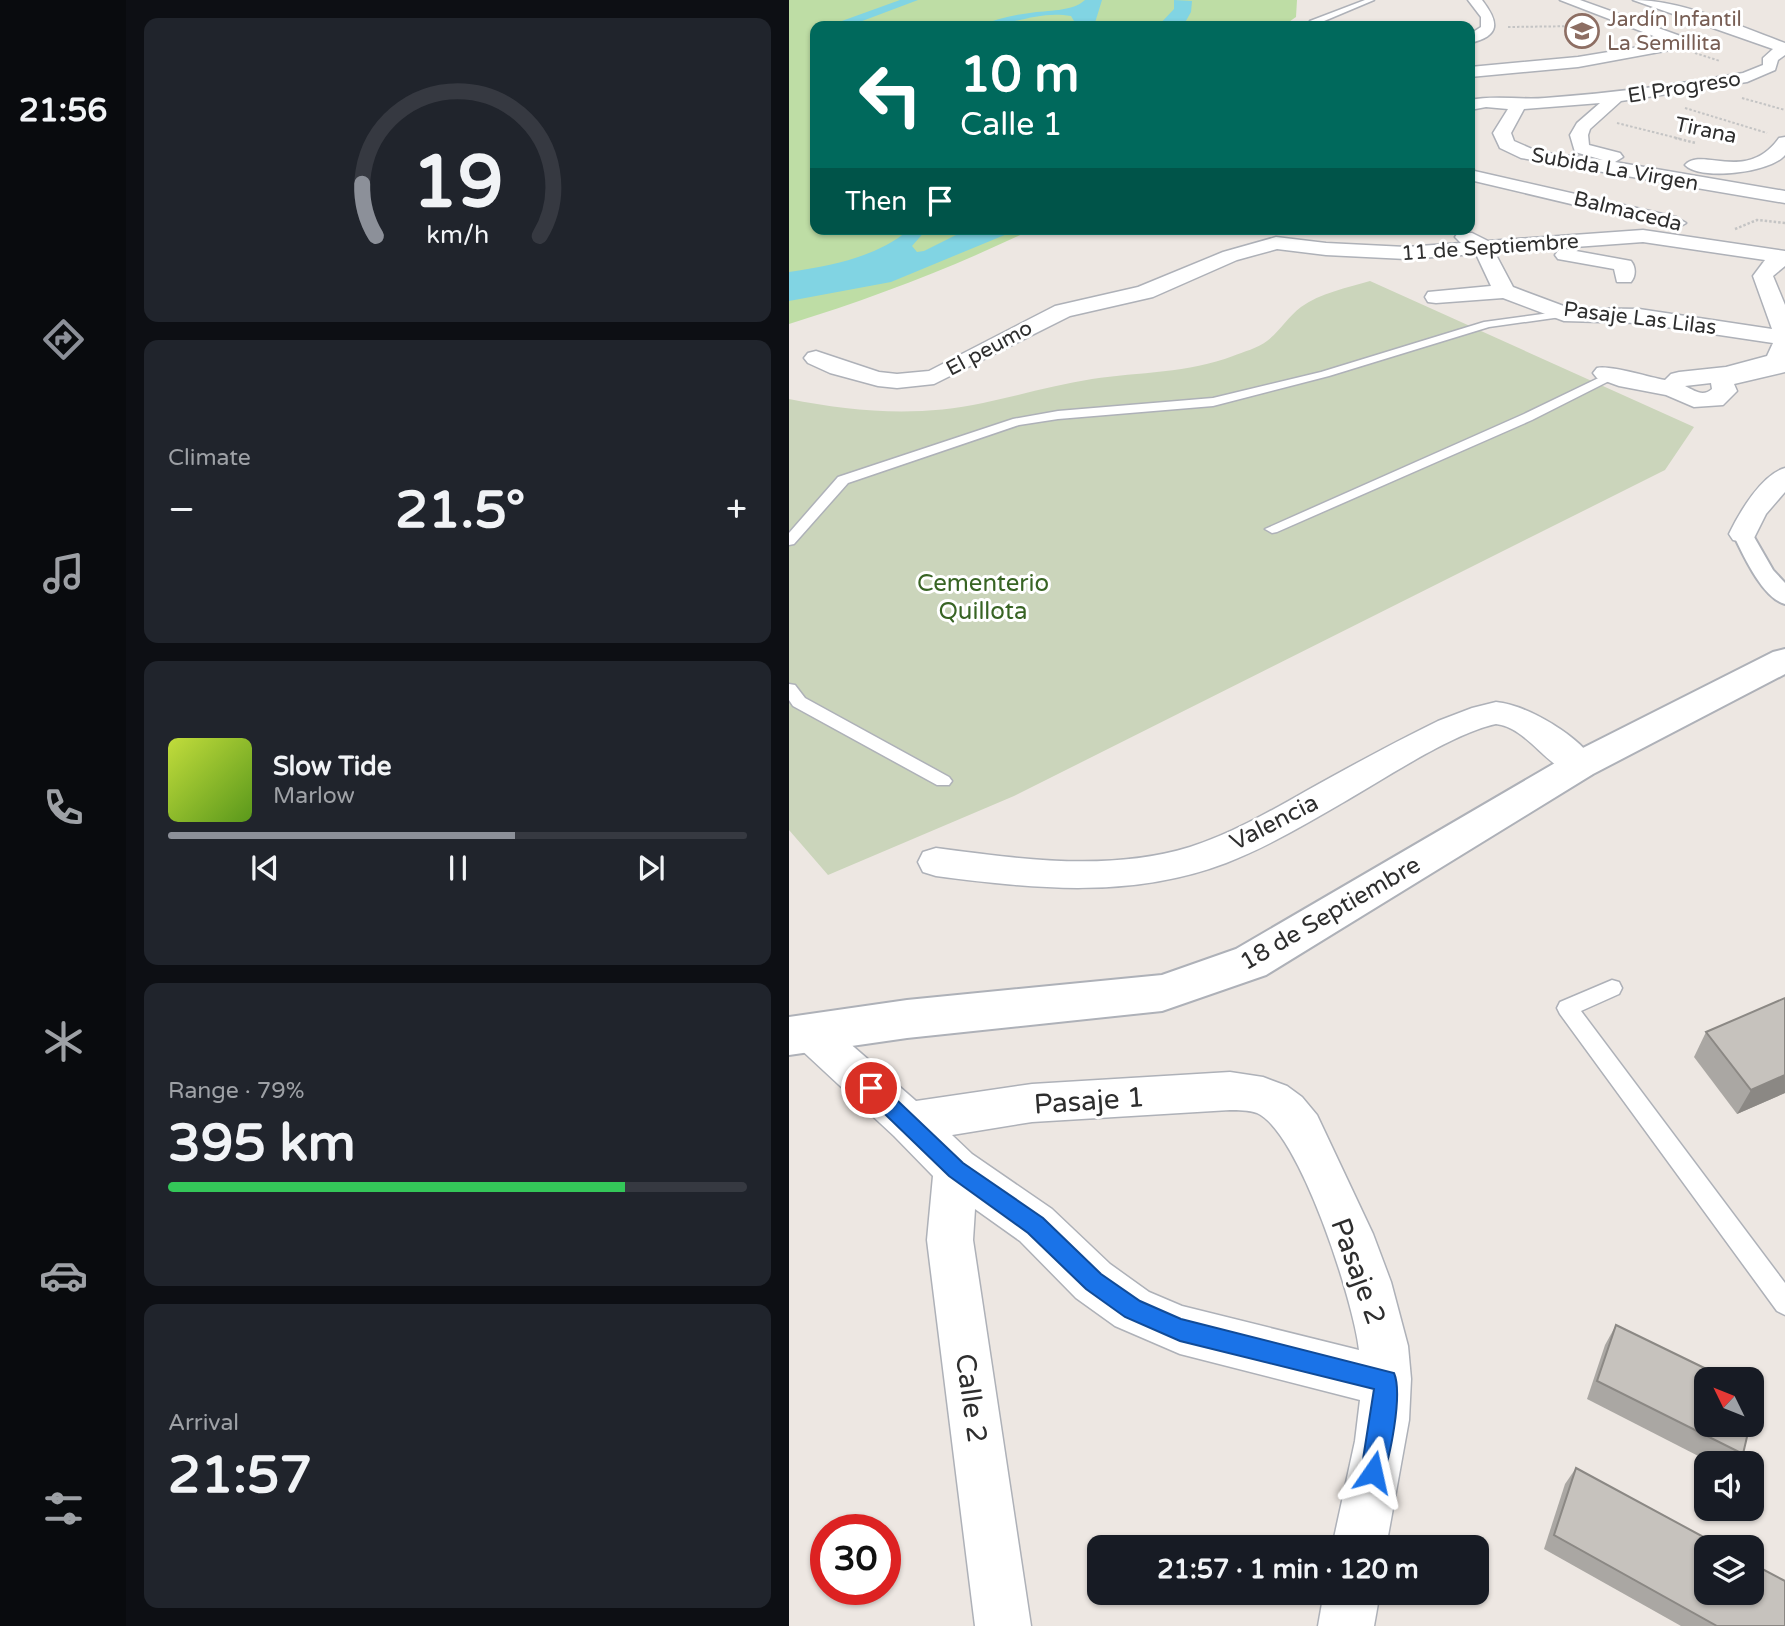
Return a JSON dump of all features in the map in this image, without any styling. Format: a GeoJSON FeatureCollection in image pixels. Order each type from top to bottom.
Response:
{"type":"FeatureCollection","features":[{"type":"Feature","properties":{"kind":"street"},"geometry":{"type":"LineString","coordinates":[[1475,0],[1488,17],[1488,27],[1482,35],[1475,37]]}},
{"type":"Feature","properties":{"kind":"street"},"geometry":{"type":"LineString","coordinates":[[1475,72],[1578,62],[1674,46],[1681,41],[1567,0]]}},
{"type":"Feature","properties":{"kind":"street","name":"El Progreso"},"geometry":{"type":"LineString","coordinates":[[1640,0],[1780,45],[1784,48],[1783,51],[1771,58],[1770,67],[1747,77],[1616,97],[1593,117],[1579,135],[1579,143],[1586,152],[1657,163],[1739,167],[1773,157],[1778,138]]}},
{"type":"Feature","properties":{"kind":"street"},"geometry":{"type":"LineString","coordinates":[[1475,105],[1485,102],[1518,105],[1616,97]]}},
{"type":"Feature","properties":{"kind":"street","name":"Subida La Virgen"},"geometry":{"type":"LineString","coordinates":[[1518,105],[1502,133],[1506,144],[1530,156],[1599,164],[1673,180],[1785,197]]}},
{"type":"Feature","properties":{"kind":"street","name":"Balmaceda"},"geometry":{"type":"LineString","coordinates":[[1475,176],[1785,251]]}},
{"type":"Feature","properties":{"kind":"street"},"geometry":{"type":"LineString","coordinates":[[1436,297],[1504,291],[1484,248],[1473,240],[1456,235]]}},
{"type":"Feature","properties":{"kind":"street","name":"11 de Septiembre"},"geometry":{"type":"LineString","coordinates":[[1120,297],[1145,292],[1271,236],[1326,249],[1406,253],[1656,236],[1784,257]]}},
{"type":"Feature","properties":{"kind":"street"},"geometry":{"type":"LineString","coordinates":[[1525,246],[1529,249],[1624,265],[1624,278]]}},
{"type":"Feature","properties":{"kind":"street"},"geometry":{"type":"LineString","coordinates":[[1673,389],[1679,379],[1726,374],[1777,361],[1785,338],[1763,276],[1769,267],[1784,257]]}},
{"type":"Feature","properties":{"kind":"street","name":"Pasaje Las Lilas"},"geometry":{"type":"LineString","coordinates":[[1504,291],[1550,306],[1564,314],[1639,316],[1785,338]]}},
{"type":"Feature","properties":{"kind":"street","name":"El peumo"},"geometry":{"type":"LineString","coordinates":[[816,358],[837,368],[878,379],[897,381],[934,377],[988,351],[1048,317],[1080,305],[1120,297]]}},
{"type":"Feature","properties":{"kind":"street"},"geometry":{"type":"LineString","coordinates":[[1609,374],[1627,381],[1673,389],[1694,400],[1714,400],[1725,391],[1722,384],[1724,379],[1785,365]]}},
{"type":"Feature","properties":{"kind":"street"},"geometry":{"type":"LineString","coordinates":[[1785,477],[1754,511],[1743,534],[1764,573],[1785,597]]}},
{"type":"Feature","properties":{"kind":"street","name":"18 de Septiembre"},"geometry":{"type":"LineString","coordinates":[[800,1035],[907,1019],[1162,993],[1251,962],[1580,765],[1785,660]]}},
{"type":"Feature","properties":{"kind":"street","name":"Valencia"},"geometry":{"type":"LineString","coordinates":[[935,862],[1026,875],[1131,873],[1189,862],[1234,844],[1451,729],[1495,713],[1509,714],[1580,765]]}},
{"type":"Feature","properties":{"kind":"street"},"geometry":{"type":"LineString","coordinates":[[800,1035],[909,1122],[956,1169],[1036,1226],[1093,1281],[1133,1309],[1180,1330],[1386,1381]]}},
{"type":"Feature","properties":{"kind":"street","name":"Pasaje 1"},"geometry":{"type":"LineString","coordinates":[[909,1122],[1032,1103],[1231,1091],[1254,1092],[1270,1097]]}},
{"type":"Feature","properties":{"kind":"street","name":"Pasaje 2"},"geometry":{"type":"LineString","coordinates":[[1270,1097],[1285,1108],[1302,1129],[1370,1285],[1382,1332],[1386,1381],[1382,1426],[1361,1535]]}},
{"type":"Feature","properties":{"kind":"street","name":"Calle 2"},"geometry":{"type":"LineString","coordinates":[[956,1169],[950,1240],[1003,1626]]}},
{"type":"Feature","properties":{"kind":"street"},"geometry":{"type":"LineString","coordinates":[[1346,1626],[1350,1605]]}},
{"type":"Feature","properties":{"kind":"lane"},"geometry":{"type":"LineString","coordinates":[[1317,21],[1371,0]]}},
{"type":"Feature","properties":{"kind":"lane"},"geometry":{"type":"LineString","coordinates":[[789,541],[843,480],[1017,422],[1058,415],[1213,402],[1325,374],[1488,324],[1564,314]]}},
{"type":"Feature","properties":{"kind":"lane"},"geometry":{"type":"LineString","coordinates":[[1272,529],[1528,417],[1609,374]]}},
{"type":"Feature","properties":{"kind":"lane"},"geometry":{"type":"LineString","coordinates":[[789,689],[799,702],[943,781]]}},
{"type":"Feature","properties":{"kind":"lane"},"geometry":{"type":"LineString","coordinates":[[1612,988],[1567,1008],[1785,1303]]}},
{"type":"Feature","properties":{"kind":"path"},"geometry":{"type":"LineString","coordinates":[[1488,27],[1633,25]]}},
{"type":"Feature","properties":{"kind":"path"},"geometry":{"type":"LineString","coordinates":[[1674,46],[1761,72]]}},
{"type":"Feature","properties":{"kind":"path"},"geometry":{"type":"LineString","coordinates":[[1649,93],[1707,116],[1778,138]]}},
{"type":"Feature","properties":{"kind":"path","name":"Tirana"},"geometry":{"type":"LineString","coordinates":[[1593,117],[1704,145]]}},
{"type":"Feature","properties":{"kind":"path"},"geometry":{"type":"LineString","coordinates":[[1723,235],[1757,220],[1785,223]]}},
{"type":"Feature","properties":{"kind":"green space"},"geometry":{"type":"Polygon","coordinates":[[[789,0],[1297,0],[1296,17],[1290,21],[810,21],[810,235],[1020,235],[913,281],[789,324],[789,0]]]}},
{"type":"Feature","properties":{"kind":"green space","name":"Cementerio Quillota"},"geometry":{"type":"Polygon","coordinates":[[[1370,281],[1694,427],[1665,470],[1014,796],[828,875],[789,830],[789,399],[862,410],[935,410],[983,403],[1092,379],[1199,366],[1259,346],[1308,302],[1370,281]]]}},
{"type":"Feature","properties":{"kind":"water"},"geometry":{"type":"Polygon","coordinates":[[[900,0],[918,0],[862,21],[842,21],[900,0]]]}},
{"type":"Feature","properties":{"kind":"water"},"geometry":{"type":"Polygon","coordinates":[[[1085,0],[1102,0],[1096,21],[1074,21],[1071,16],[1047,15],[1017,21],[992,21],[1066,9],[1085,0]]]}},
{"type":"Feature","properties":{"kind":"water"},"geometry":{"type":"Polygon","coordinates":[[[1174,0],[1192,1],[1191,12],[1186,21],[1163,21],[1174,9],[1174,0]]]}},
{"type":"Feature","properties":{"kind":"water"},"geometry":{"type":"Polygon","coordinates":[[[902,235],[922,235],[912,246],[917,252],[956,235],[1005,235],[891,282],[789,301],[789,272],[853,259],[902,235]]]}},
{"type":"Feature","properties":{"kind":"building"},"geometry":{"type":"Polygon","coordinates":[[[1785,998],[1785,1075],[1751,1090],[1706,1032],[1785,998]]]}},
{"type":"Feature","properties":{"kind":"building"},"geometry":{"type":"Polygon","coordinates":[[[1616,1325],[1702,1367],[1694,1367],[1694,1430],[1597,1381],[1616,1325]]]}},
{"type":"Feature","properties":{"kind":"building"},"geometry":{"type":"Polygon","coordinates":[[[1709,1437],[1747,1437],[1744,1451],[1737,1451],[1709,1437]]]}},
{"type":"Feature","properties":{"kind":"building"},"geometry":{"type":"Polygon","coordinates":[[[1576,1468],[1700,1535],[1694,1535],[1694,1605],[1764,1605],[1764,1570],[1785,1581],[1785,1626],[1717,1626],[1554,1535],[1576,1468]]]}},
{"type":"Feature","properties":{"kind":"place","name":"Jardín Infantil La Semillita"},"geometry":{"type":"Point","coordinates":[1582,31]}},
{"type":"Feature","properties":{"kind":"route"},"geometry":{"type":"LineString","coordinates":[[871,1088],[956,1169],[1036,1226],[1093,1281],[1133,1309],[1180,1330],[1386,1381],[1382,1426],[1373,1472]]}}]}
